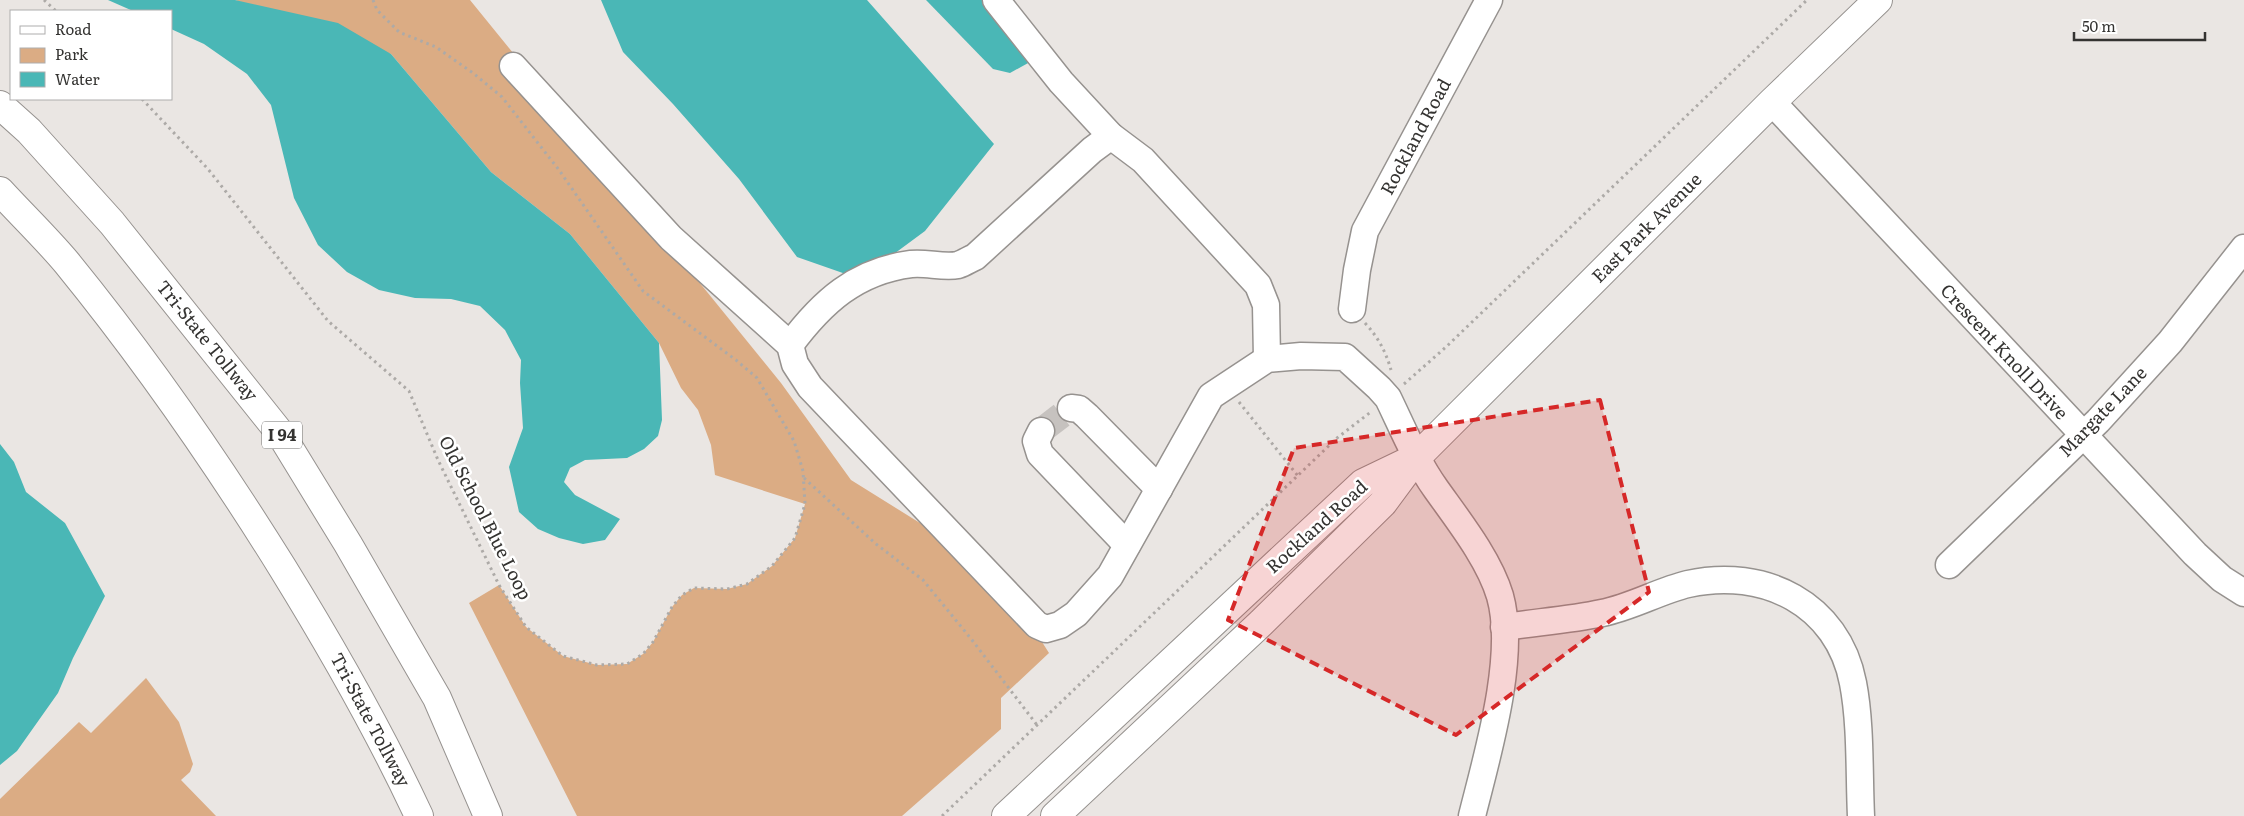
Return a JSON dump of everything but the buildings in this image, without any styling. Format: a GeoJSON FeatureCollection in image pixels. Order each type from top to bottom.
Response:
{"type":"FeatureCollection","features":[{"type":"Feature","properties":{"kind":"main road","name":"East Park Avenue"},"geometry":{"type":"LineString","coordinates":[[1417,457],[1772,102],[1878,0]]}},
{"type":"Feature","properties":{"kind":"main road","name":"Tri-State Tollway"},"geometry":{"type":"LineString","coordinates":[[0,105],[29,131],[112,223],[280,432],[348,544],[437,698],[488,816]]}},
{"type":"Feature","properties":{"kind":"main road","name":"Tri-State Tollway"},"geometry":{"type":"LineString","coordinates":[[0,191],[66,262],[148,366],[229,481],[332,648],[419,816]]}},
{"type":"Feature","properties":{"kind":"main road","name":"Rockland Road"},"geometry":{"type":"LineString","coordinates":[[1006,816],[1363,482],[1417,457]]}},
{"type":"Feature","properties":{"kind":"main road","name":"Rockland Road"},"geometry":{"type":"LineString","coordinates":[[1055,816],[1261,623],[1376,510],[1417,457]]}},
{"type":"Feature","properties":{"kind":"street"},"geometry":{"type":"LineString","coordinates":[[996,0],[1062,82],[1111,136],[1143,160],[1258,285],[1266,305],[1267,359]]}},
{"type":"Feature","properties":{"kind":"street","name":"Rockland Road"},"geometry":{"type":"LineString","coordinates":[[1352,309],[1365,231],[1489,0]]}},
{"type":"Feature","properties":{"kind":"street"},"geometry":{"type":"LineString","coordinates":[[513,66],[671,238],[790,345],[795,364],[810,387],[1037,625],[1046,629],[1060,625],[1076,614],[1110,576],[1210,396],[1267,359],[1301,356],[1345,356],[1380,388],[1388,398],[1417,457],[1435,488],[1461,522],[1500,596],[1506,650],[1491,736],[1472,816]]}},
{"type":"Feature","properties":{"kind":"street","name":"Crescent Knoll Drive"},"geometry":{"type":"LineString","coordinates":[[1772,102],[2082,436],[2195,554],[2222,579],[2244,593]]}},
{"type":"Feature","properties":{"kind":"street"},"geometry":{"type":"LineString","coordinates":[[790,345],[812,316],[848,285],[882,269],[913,264],[957,265],[975,257],[1092,150],[1111,136]]}},
{"type":"Feature","properties":{"kind":"street","name":"Margate Lane"},"geometry":{"type":"LineString","coordinates":[[1950,565],[2098,422],[2170,342],[2244,248]]}},
{"type":"Feature","properties":{"kind":"street"},"geometry":{"type":"LineString","coordinates":[[1071,408],[1079,409],[1087,416],[1159,489]]}},
{"type":"Feature","properties":{"kind":"street"},"geometry":{"type":"LineString","coordinates":[[1041,431],[1036,441],[1040,454],[1127,545]]}},
{"type":"Feature","properties":{"kind":"street"},"geometry":{"type":"LineString","coordinates":[[1504,627],[1601,614],[1632,606],[1664,592],[1690,584],[1723,581],[1748,582],[1772,587],[1794,596],[1833,633],[1845,654],[1853,682],[1856,702],[1861,816]]}},
{"type":"Feature","properties":{"kind":"path"},"geometry":{"type":"LineString","coordinates":[[44,0],[55,10]]}},
{"type":"Feature","properties":{"kind":"path","name":"Old School Blue Loop"},"geometry":{"type":"LineString","coordinates":[[143,100],[208,169],[328,321],[409,391],[438,460],[499,585],[526,627],[562,656],[598,665],[627,664],[643,654],[653,642],[672,607],[682,595],[694,588],[727,588],[747,584],[772,566],[795,538],[806,504],[804,478],[794,440],[757,378],[736,360],[643,291],[559,170],[502,96],[473,72],[436,47],[399,32],[377,10],[373,0]]}},
{"type":"Feature","properties":{"kind":"path"},"geometry":{"type":"LineString","coordinates":[[1399,388],[1446,347],[1807,0]]}},
{"type":"Feature","properties":{"kind":"path"},"geometry":{"type":"LineString","coordinates":[[1352,309],[1375,334],[1387,356],[1391,371]]}},
{"type":"Feature","properties":{"kind":"path"},"geometry":{"type":"LineString","coordinates":[[1238,401],[1298,476]]}},
{"type":"Feature","properties":{"kind":"path"},"geometry":{"type":"LineString","coordinates":[[942,816],[1337,438],[1369,413]]}},
{"type":"Feature","properties":{"kind":"path"},"geometry":{"type":"LineString","coordinates":[[804,478],[876,544],[923,580],[1037,725]]}},
{"type":"Feature","properties":{"kind":"highlighted area"},"geometry":{"type":"Polygon","coordinates":[[[1600,400],[1649,592],[1456,735],[1228,620],[1294,448],[1600,400]]]}},
{"type":"Feature","properties":{"kind":"green space"},"geometry":{"type":"Polygon","coordinates":[[[235,0],[470,0],[781,383],[851,480],[997,571],[1049,653],[1001,698],[1001,729],[902,816],[577,816],[469,603],[499,585],[526,627],[563,656],[597,665],[627,664],[643,654],[653,642],[672,607],[682,595],[694,588],[727,589],[747,584],[772,566],[795,538],[805,504],[715,475],[711,445],[698,410],[681,388],[659,343],[570,234],[491,172],[391,54],[235,0]]]}},
{"type":"Feature","properties":{"kind":"green space"},"geometry":{"type":"Polygon","coordinates":[[[146,678],[179,722],[193,764],[190,772],[181,780],[216,816],[0,816],[0,799],[79,722],[91,733],[146,678]]]}},
{"type":"Feature","properties":{"kind":"water"},"geometry":{"type":"Polygon","coordinates":[[[108,0],[235,0],[338,23],[391,54],[491,172],[570,234],[659,343],[662,420],[658,436],[644,449],[627,458],[585,460],[570,468],[564,482],[575,495],[620,519],[605,540],[583,544],[559,538],[538,529],[519,512],[509,467],[523,428],[520,383],[521,360],[505,330],[480,306],[451,299],[415,298],[379,290],[347,272],[318,245],[294,198],[271,105],[247,74],[204,44],[172,29],[172,10],[131,10],[108,0]]]}},
{"type":"Feature","properties":{"kind":"water"},"geometry":{"type":"Polygon","coordinates":[[[601,0],[867,0],[994,144],[925,231],[860,279],[797,257],[739,179],[673,104],[623,52],[601,0]]]}},
{"type":"Feature","properties":{"kind":"water"},"geometry":{"type":"Polygon","coordinates":[[[926,0],[991,0],[1030,62],[1010,73],[993,69],[926,0]]]}},
{"type":"Feature","properties":{"kind":"water"},"geometry":{"type":"Polygon","coordinates":[[[0,444],[14,462],[26,492],[65,523],[105,596],[73,658],[58,693],[17,751],[0,765],[0,444]]]}},
{"type":"Feature","properties":{"kind":"tunnel"},"geometry":{"type":"LineString","coordinates":[[1041,431],[1071,408]]}}]}
